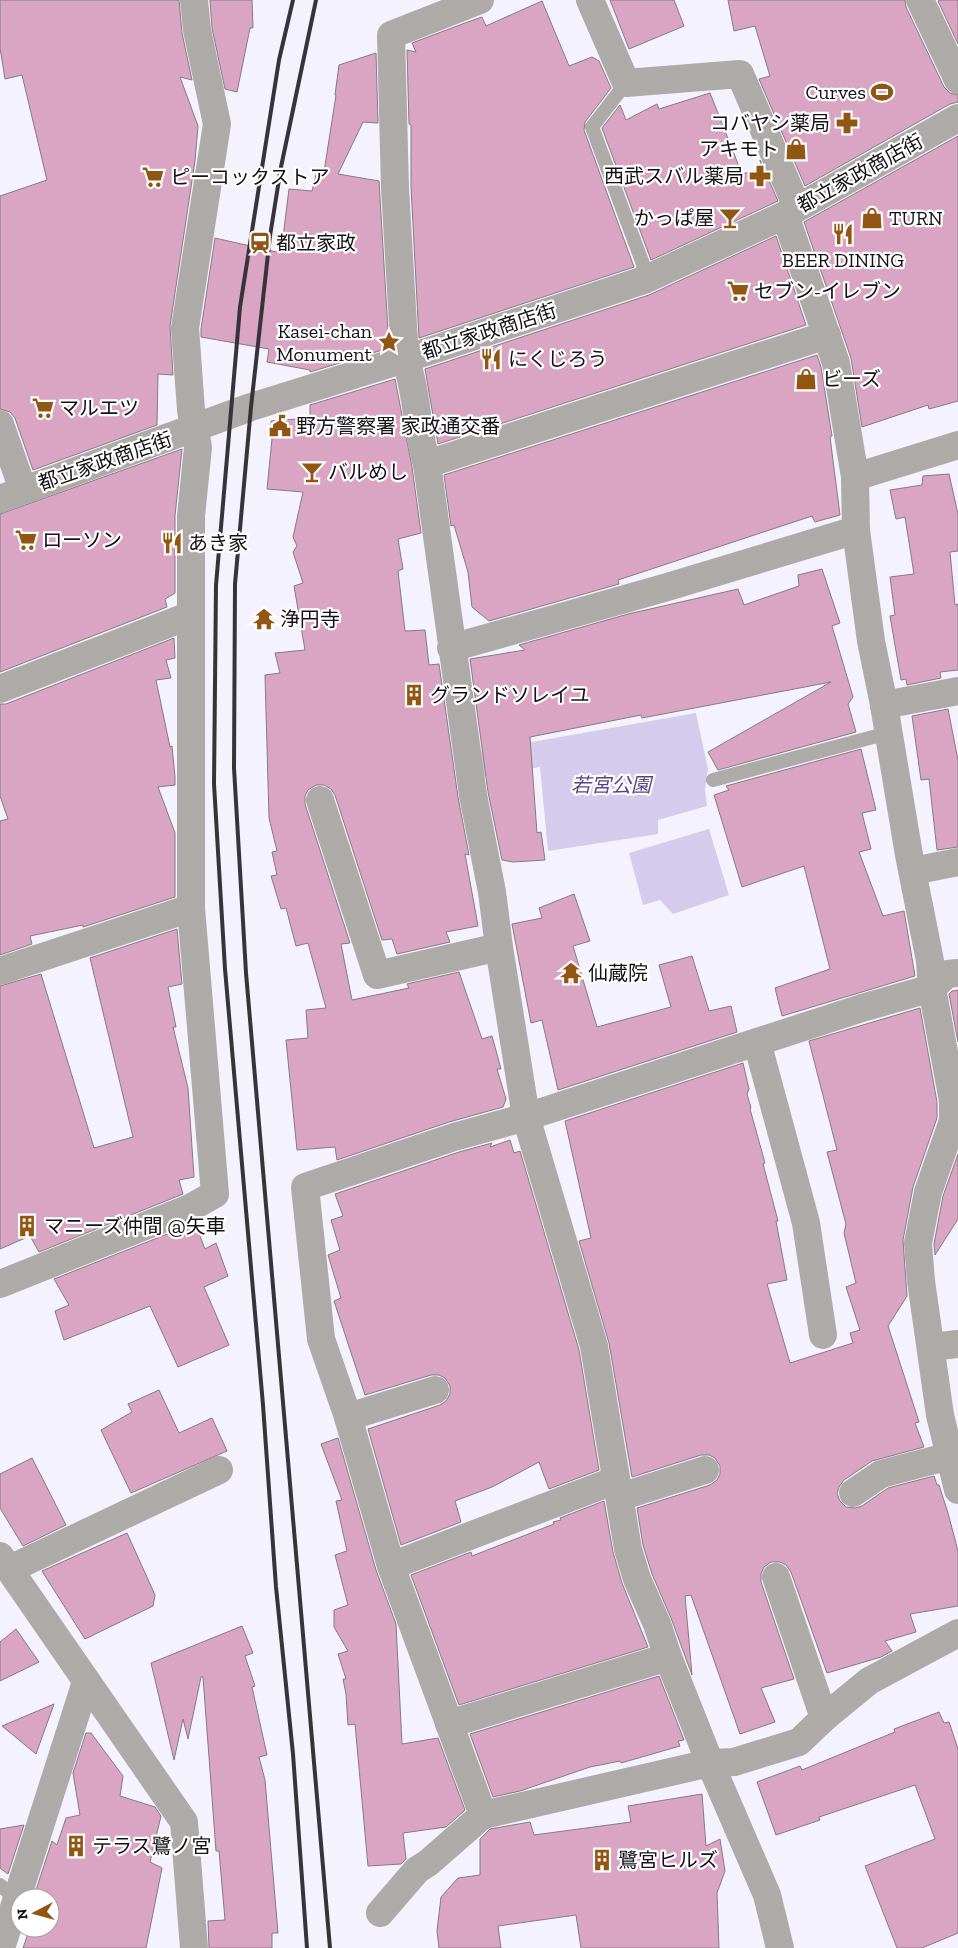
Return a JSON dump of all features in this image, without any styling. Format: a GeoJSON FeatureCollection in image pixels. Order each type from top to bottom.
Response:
{"type":"FeatureCollection","features":[{"type":"Feature","properties":{"kind":"street"},"geometry":{"type":"LineString","coordinates":[[0,1284],[190,1208],[215,1194],[191,908],[191,516],[198,447],[191,410],[185,323],[216,124],[197,30],[194,0]]}},
{"type":"Feature","properties":{"kind":"street"},"geometry":{"type":"LineString","coordinates":[[480,0],[391,35],[395,188],[405,360],[410,373],[422,448],[427,464],[451,648],[473,795],[492,892],[526,1117],[594,1346],[628,1550],[710,1763],[767,1895],[780,1948]]}},
{"type":"Feature","properties":{"kind":"street"},"geometry":{"type":"LineString","coordinates":[[590,0],[626,83],[740,74],[791,211],[836,363],[855,477],[856,530],[871,641],[930,961],[932,988],[956,1121],[928,1192],[918,1244],[940,1415],[958,1490]]}},
{"type":"Feature","properties":{"kind":"street"},"geometry":{"type":"LineString","coordinates":[[920,0],[958,80]]}},
{"type":"Feature","properties":{"kind":"street","name":"都立家政商店街"},"geometry":{"type":"LineString","coordinates":[[12,494],[252,407],[405,360],[644,280],[791,211],[958,118]]}},
{"type":"Feature","properties":{"kind":"street"},"geometry":{"type":"LineString","coordinates":[[427,464],[827,335]]}},
{"type":"Feature","properties":{"kind":"street"},"geometry":{"type":"LineString","coordinates":[[0,424],[12,494]]}},
{"type":"Feature","properties":{"kind":"street"},"geometry":{"type":"LineString","coordinates":[[855,477],[958,445]]}},
{"type":"Feature","properties":{"kind":"street"},"geometry":{"type":"LineString","coordinates":[[451,648],[664,588],[856,530]]}},
{"type":"Feature","properties":{"kind":"street"},"geometry":{"type":"LineString","coordinates":[[0,689],[191,615]]}},
{"type":"Feature","properties":{"kind":"street"},"geometry":{"type":"LineString","coordinates":[[884,705],[958,691]]}},
{"type":"Feature","properties":{"kind":"street"},"geometry":{"type":"LineString","coordinates":[[320,800],[377,975],[499,947]]}},
{"type":"Feature","properties":{"kind":"street"},"geometry":{"type":"LineString","coordinates":[[913,871],[958,862]]}},
{"type":"Feature","properties":{"kind":"street"},"geometry":{"type":"LineString","coordinates":[[0,970],[191,908]]}},
{"type":"Feature","properties":{"kind":"street"},"geometry":{"type":"LineString","coordinates":[[484,1815],[391,1566],[348,1417],[321,1339],[305,1188],[454,1137],[526,1117],[862,1008],[932,988],[947,974],[958,973]]}},
{"type":"Feature","properties":{"kind":"street"},"geometry":{"type":"LineString","coordinates":[[757,1042],[806,1224],[822,1335]]}},
{"type":"Feature","properties":{"kind":"street"},"geometry":{"type":"LineString","coordinates":[[931,1346],[958,1344]]}},
{"type":"Feature","properties":{"kind":"street"},"geometry":{"type":"LineString","coordinates":[[348,1417],[435,1390]]}},
{"type":"Feature","properties":{"kind":"street"},"geometry":{"type":"LineString","coordinates":[[853,1493],[881,1474],[950,1456]]}},
{"type":"Feature","properties":{"kind":"street"},"geometry":{"type":"LineString","coordinates":[[194,1948],[184,1822],[5,1563],[219,1470]]}},
{"type":"Feature","properties":{"kind":"street"},"geometry":{"type":"LineString","coordinates":[[391,1566],[618,1489],[705,1470]]}},
{"type":"Feature","properties":{"kind":"street"},"geometry":{"type":"LineString","coordinates":[[776,1577],[824,1718]]}},
{"type":"Feature","properties":{"kind":"street"},"geometry":{"type":"LineString","coordinates":[[380,1913],[417,1870],[428,1863],[484,1815],[710,1763],[734,1762],[799,1742],[824,1718],[869,1681],[958,1633]]}},
{"type":"Feature","properties":{"kind":"street"},"geometry":{"type":"LineString","coordinates":[[449,1724],[668,1657]]}},
{"type":"Feature","properties":{"kind":"street"},"geometry":{"type":"LineString","coordinates":[[1,1948],[8,1892],[86,1682]]}},
{"type":"Feature","properties":{"kind":"lane"},"geometry":{"type":"LineString","coordinates":[[626,83],[592,127],[643,264],[644,280]]}},
{"type":"Feature","properties":{"kind":"lane"},"geometry":{"type":"LineString","coordinates":[[713,780],[888,733]]}},
{"type":"Feature","properties":{"kind":"green space","name":"若宮公園"},"geometry":{"type":"Polygon","coordinates":[[[696,713],[708,769],[705,789],[707,806],[658,820],[658,834],[548,851],[540,767],[480,777],[476,752],[696,713]]]}},
{"type":"Feature","properties":{"kind":"green space"},"geometry":{"type":"Polygon","coordinates":[[[709,829],[729,895],[673,914],[660,900],[643,905],[629,853],[709,829]]]}},
{"type":"Feature","properties":{"kind":"building"},"geometry":{"type":"Polygon","coordinates":[[[0,0],[179,0],[182,33],[192,80],[180,77],[198,126],[195,161],[170,326],[173,375],[158,374],[157,425],[33,470],[15,418],[10,412],[0,409],[0,196],[47,180],[22,75],[5,79],[0,48],[0,0]]]}},
{"type":"Feature","properties":{"kind":"building"},"geometry":{"type":"Polygon","coordinates":[[[210,0],[252,0],[253,28],[250,28],[237,92],[225,89],[212,28],[210,0]]]}},
{"type":"Feature","properties":{"kind":"building"},"geometry":{"type":"Polygon","coordinates":[[[610,0],[674,0],[684,26],[629,49],[610,0]]]}},
{"type":"Feature","properties":{"kind":"building"},"geometry":{"type":"Polygon","coordinates":[[[728,0],[905,0],[906,7],[944,87],[950,93],[958,95],[958,102],[950,104],[805,186],[759,79],[770,76],[755,26],[734,31],[728,0]]]}},
{"type":"Feature","properties":{"kind":"building"},"geometry":{"type":"Polygon","coordinates":[[[958,0],[958,44],[938,1],[958,0]]]}},
{"type":"Feature","properties":{"kind":"building"},"geometry":{"type":"Polygon","coordinates":[[[542,1],[569,66],[592,57],[599,61],[611,88],[585,122],[584,130],[634,267],[419,338],[411,187],[411,125],[409,124],[407,50],[416,52],[412,43],[465,23],[482,17],[486,26],[542,1]]]}},
{"type":"Feature","properties":{"kind":"building"},"geometry":{"type":"Polygon","coordinates":[[[376,53],[378,123],[363,122],[338,174],[379,181],[389,348],[310,372],[310,370],[267,362],[269,349],[201,337],[215,238],[281,253],[289,189],[312,191],[317,171],[324,172],[339,65],[376,53]]]}},
{"type":"Feature","properties":{"kind":"building"},"geometry":{"type":"Polygon","coordinates":[[[710,93],[742,174],[762,169],[760,160],[778,201],[651,260],[602,128],[620,105],[626,120],[657,104],[659,109],[710,93]]]}},
{"type":"Feature","properties":{"kind":"building"},"geometry":{"type":"Polygon","coordinates":[[[958,136],[958,401],[929,409],[928,405],[862,427],[851,358],[804,222],[958,136]]]}},
{"type":"Feature","properties":{"kind":"building"},"geometry":{"type":"Polygon","coordinates":[[[776,236],[806,325],[438,444],[425,369],[649,295],[776,236]]]}},
{"type":"Feature","properties":{"kind":"building"},"geometry":{"type":"Polygon","coordinates":[[[817,355],[821,367],[832,436],[830,437],[840,515],[815,522],[812,516],[618,580],[619,584],[489,621],[472,607],[468,572],[454,525],[451,526],[444,475],[817,355]]]}},
{"type":"Feature","properties":{"kind":"building"},"geometry":{"type":"Polygon","coordinates":[[[395,379],[412,467],[421,533],[398,539],[403,569],[398,571],[405,631],[425,630],[429,665],[439,664],[458,797],[469,855],[465,854],[478,926],[446,932],[450,942],[397,954],[392,939],[382,940],[335,795],[331,789],[324,785],[316,785],[308,790],[305,796],[305,804],[350,943],[341,944],[352,1000],[409,988],[407,984],[459,972],[482,1039],[492,1036],[501,1069],[497,1069],[506,1099],[503,1107],[449,1122],[337,1160],[335,1147],[297,1150],[286,1040],[308,1038],[306,1010],[326,1008],[308,943],[296,946],[286,908],[281,909],[271,876],[277,875],[272,852],[277,851],[269,818],[265,675],[280,673],[275,653],[305,650],[294,586],[303,583],[293,552],[297,546],[293,537],[303,492],[267,489],[272,439],[271,421],[310,418],[310,405],[395,379]]]}},
{"type":"Feature","properties":{"kind":"building"},"geometry":{"type":"Polygon","coordinates":[[[182,449],[175,516],[175,593],[165,599],[167,607],[0,672],[0,514],[182,449]]]}},
{"type":"Feature","properties":{"kind":"building"},"geometry":{"type":"Polygon","coordinates":[[[949,474],[958,514],[958,551],[950,552],[955,605],[958,604],[958,670],[940,672],[941,678],[907,685],[906,679],[901,680],[890,616],[895,615],[890,577],[914,574],[905,517],[896,519],[890,490],[922,485],[923,476],[949,474]]]}},
{"type":"Feature","properties":{"kind":"building"},"geometry":{"type":"Polygon","coordinates":[[[822,569],[840,623],[832,626],[853,697],[848,704],[856,732],[718,770],[708,752],[831,682],[642,718],[641,715],[530,737],[537,833],[541,832],[545,860],[513,862],[502,860],[488,792],[470,659],[525,650],[519,645],[628,614],[738,589],[744,605],[799,586],[798,575],[822,569]]]}},
{"type":"Feature","properties":{"kind":"building"},"geometry":{"type":"Polygon","coordinates":[[[174,638],[175,658],[166,660],[171,678],[156,680],[170,747],[172,746],[175,777],[175,785],[158,787],[175,833],[175,897],[83,927],[83,925],[30,936],[32,944],[0,955],[0,821],[8,819],[0,796],[0,704],[6,704],[174,638]]]}},
{"type":"Feature","properties":{"kind":"building"},"geometry":{"type":"Polygon","coordinates":[[[948,709],[958,760],[958,847],[937,850],[929,779],[921,780],[912,716],[948,709]]]}},
{"type":"Feature","properties":{"kind":"building"},"geometry":{"type":"Polygon","coordinates":[[[861,749],[876,810],[862,813],[871,849],[859,852],[883,916],[904,911],[915,976],[782,1016],[775,988],[830,969],[804,866],[742,887],[714,795],[729,790],[726,786],[861,749]]]}},
{"type":"Feature","properties":{"kind":"building"},"geometry":{"type":"Polygon","coordinates":[[[574,894],[590,941],[573,946],[597,1027],[671,1007],[659,965],[692,956],[709,1011],[731,1006],[737,1032],[558,1090],[542,1020],[531,1023],[512,924],[542,918],[539,908],[574,894]]]}},
{"type":"Feature","properties":{"kind":"building"},"geometry":{"type":"Polygon","coordinates":[[[177,929],[182,984],[168,987],[176,1027],[173,1027],[188,1088],[194,1177],[179,1180],[183,1194],[39,1252],[30,1236],[0,1249],[0,986],[41,974],[94,1148],[133,1137],[90,958],[177,929]]]}},
{"type":"Feature","properties":{"kind":"building"},"geometry":{"type":"Polygon","coordinates":[[[958,990],[958,1042],[949,994],[952,991],[958,990]]]}},
{"type":"Feature","properties":{"kind":"building"},"geometry":{"type":"Polygon","coordinates":[[[920,1008],[937,1102],[937,1118],[913,1187],[903,1240],[907,1296],[888,1326],[919,1422],[915,1423],[924,1447],[872,1461],[844,1480],[837,1494],[840,1501],[846,1507],[855,1508],[862,1506],[888,1488],[934,1476],[948,1513],[958,1551],[958,1606],[910,1614],[916,1632],[885,1641],[892,1651],[881,1657],[827,1673],[791,1572],[786,1565],[780,1562],[771,1562],[764,1567],[761,1574],[761,1582],[794,1679],[761,1688],[775,1722],[740,1734],[691,1595],[685,1596],[692,1675],[652,1574],[643,1545],[637,1508],[710,1485],[717,1480],[720,1474],[720,1466],[715,1458],[709,1455],[701,1455],[632,1477],[609,1343],[579,1241],[591,1238],[565,1121],[743,1063],[749,1089],[747,1094],[750,1109],[778,1221],[776,1221],[787,1280],[767,1284],[790,1363],[853,1343],[850,1333],[860,1330],[846,1287],[856,1283],[844,1233],[846,1224],[827,1152],[837,1150],[809,1041],[920,1008]]]}},
{"type":"Feature","properties":{"kind":"building"},"geometry":{"type":"Polygon","coordinates":[[[510,1140],[514,1153],[520,1151],[579,1350],[599,1470],[549,1489],[539,1462],[492,1487],[455,1501],[461,1522],[401,1545],[368,1429],[440,1405],[446,1401],[450,1394],[450,1386],[445,1378],[439,1375],[431,1375],[365,1395],[334,1301],[341,1298],[328,1255],[340,1250],[331,1220],[343,1216],[335,1194],[459,1152],[492,1143],[490,1147],[510,1140]]]}},
{"type":"Feature","properties":{"kind":"building"},"geometry":{"type":"Polygon","coordinates":[[[958,1154],[958,1219],[935,1255],[934,1244],[943,1196],[958,1154]]]}},
{"type":"Feature","properties":{"kind":"building"},"geometry":{"type":"Polygon","coordinates":[[[195,1223],[205,1249],[216,1243],[228,1276],[204,1287],[229,1345],[178,1367],[150,1306],[64,1340],[55,1311],[69,1305],[54,1279],[195,1223]]]}},
{"type":"Feature","properties":{"kind":"building"},"geometry":{"type":"Polygon","coordinates":[[[159,1390],[179,1433],[212,1418],[227,1451],[131,1493],[101,1430],[132,1412],[128,1404],[159,1390]]]}},
{"type":"Feature","properties":{"kind":"building"},"geometry":{"type":"Polygon","coordinates":[[[338,1438],[376,1570],[396,1624],[402,1744],[438,1738],[465,1810],[446,1827],[403,1833],[406,1859],[401,1864],[368,1866],[355,1724],[348,1725],[343,1679],[346,1679],[338,1654],[348,1651],[334,1627],[334,1610],[348,1605],[335,1555],[347,1551],[336,1501],[342,1500],[321,1444],[338,1438]]]}},
{"type":"Feature","properties":{"kind":"building"},"geometry":{"type":"Polygon","coordinates":[[[32,1458],[66,1525],[23,1546],[0,1508],[0,1474],[32,1458]]]}},
{"type":"Feature","properties":{"kind":"building"},"geometry":{"type":"Polygon","coordinates":[[[604,1501],[613,1552],[622,1583],[648,1647],[459,1705],[411,1575],[471,1552],[472,1556],[554,1524],[553,1522],[561,1520],[560,1518],[604,1501]]]}},
{"type":"Feature","properties":{"kind":"building"},"geometry":{"type":"Polygon","coordinates":[[[127,1533],[155,1595],[153,1606],[85,1639],[42,1571],[127,1533]]]}},
{"type":"Feature","properties":{"kind":"building"},"geometry":{"type":"Polygon","coordinates":[[[242,1626],[253,1653],[245,1656],[255,1686],[252,1687],[267,1755],[259,1757],[265,1780],[278,1933],[272,1933],[272,1948],[209,1948],[208,1921],[225,1920],[219,1851],[216,1851],[203,1677],[201,1677],[188,1739],[183,1719],[174,1760],[151,1663],[242,1626]]]}},
{"type":"Feature","properties":{"kind":"building"},"geometry":{"type":"Polygon","coordinates":[[[16,1629],[39,1662],[0,1681],[0,1642],[16,1629]]]}},
{"type":"Feature","properties":{"kind":"building"},"geometry":{"type":"Polygon","coordinates":[[[659,1676],[684,1740],[678,1741],[680,1746],[621,1763],[620,1761],[590,1767],[520,1791],[493,1797],[470,1734],[659,1676]]]}},
{"type":"Feature","properties":{"kind":"building"},"geometry":{"type":"Polygon","coordinates":[[[54,1704],[36,1754],[2,1726],[54,1704]]]}},
{"type":"Feature","properties":{"kind":"building"},"geometry":{"type":"Polygon","coordinates":[[[939,1712],[944,1723],[949,1722],[958,1749],[958,1933],[922,1948],[897,1948],[865,1866],[935,1839],[915,1785],[819,1817],[820,1820],[776,1835],[757,1782],[800,1766],[802,1770],[895,1732],[894,1729],[939,1712]]]}},
{"type":"Feature","properties":{"kind":"building","name":"テラス鷺ノ宮"},"geometry":{"type":"Polygon","coordinates":[[[86,1733],[91,1733],[123,1776],[120,1796],[155,1807],[161,1816],[150,1862],[162,1868],[146,1948],[23,1948],[26,1938],[60,1938],[60,1888],[37,1888],[52,1841],[57,1845],[66,1818],[80,1815],[73,1773],[86,1733]]]}},
{"type":"Feature","properties":{"kind":"building","name":"鷺宮ヒルズ"},"geometry":{"type":"Polygon","coordinates":[[[702,1794],[706,1846],[720,1839],[725,1871],[717,1893],[719,1948],[581,1948],[576,1915],[498,1926],[501,1948],[439,1948],[437,1931],[441,1897],[458,1878],[480,1875],[480,1839],[490,1829],[530,1822],[534,1835],[631,1822],[628,1806],[702,1794]]]}},
{"type":"Feature","properties":{"kind":"building"},"geometry":{"type":"Polygon","coordinates":[[[24,1825],[8,1874],[0,1868],[0,1829],[24,1825]]]}},
{"type":"Feature","properties":{"kind":"railway"},"geometry":{"type":"LineString","coordinates":[[293,0],[279,60],[240,307],[216,585],[214,784],[225,969],[263,1405],[276,1587],[293,1754],[307,1948]]}},
{"type":"Feature","properties":{"kind":"railway"},"geometry":{"type":"LineString","coordinates":[[316,0],[281,167],[270,236],[251,407],[235,584],[234,768],[246,973],[330,1948]]}},
{"type":"Feature","properties":{"kind":"place","name":"Curves"},"geometry":{"type":"Point","coordinates":[882,92]}},
{"type":"Feature","properties":{"kind":"place","name":"コバヤシ薬局"},"geometry":{"type":"Point","coordinates":[847,123]}},
{"type":"Feature","properties":{"kind":"place","name":"アキモト"},"geometry":{"type":"Point","coordinates":[796,149]}},
{"type":"Feature","properties":{"kind":"place","name":"西武スバル薬局"},"geometry":{"type":"Point","coordinates":[760,176]}},
{"type":"Feature","properties":{"kind":"place","name":"ピーコックストア"},"geometry":{"type":"Point","coordinates":[153,177]}},
{"type":"Feature","properties":{"kind":"place","name":"かっぱ屋"},"geometry":{"type":"Point","coordinates":[730,218]}},
{"type":"Feature","properties":{"kind":"place","name":"TURN"},"geometry":{"type":"Point","coordinates":[872,218]}},
{"type":"Feature","properties":{"kind":"place","name":"BEER DINING"},"geometry":{"type":"Point","coordinates":[843,234]}},
{"type":"Feature","properties":{"kind":"place","name":"都立家政"},"geometry":{"type":"Point","coordinates":[260,243]}},
{"type":"Feature","properties":{"kind":"place","name":"セブン-イレブン"},"geometry":{"type":"Point","coordinates":[738,291]}},
{"type":"Feature","properties":{"kind":"place","name":"Kasei-chan Monument"},"geometry":{"type":"Point","coordinates":[389,342]}},
{"type":"Feature","properties":{"kind":"place","name":"にくじろう"},"geometry":{"type":"Point","coordinates":[491,359]}},
{"type":"Feature","properties":{"kind":"place","name":"ビーズ"},"geometry":{"type":"Point","coordinates":[806,379]}},
{"type":"Feature","properties":{"kind":"place","name":"マルエツ"},"geometry":{"type":"Point","coordinates":[43,408]}},
{"type":"Feature","properties":{"kind":"place","name":"野方警察署 家政通交番"},"geometry":{"type":"Point","coordinates":[280,426]}},
{"type":"Feature","properties":{"kind":"place","name":"バルめし"},"geometry":{"type":"Point","coordinates":[312,472]}},
{"type":"Feature","properties":{"kind":"place","name":"ローソン"},"geometry":{"type":"Point","coordinates":[26,540]}},
{"type":"Feature","properties":{"kind":"place","name":"あき家"},"geometry":{"type":"Point","coordinates":[172,543]}},
{"type":"Feature","properties":{"kind":"place","name":"浄円寺"},"geometry":{"type":"Point","coordinates":[264,619]}},
{"type":"Feature","properties":{"kind":"place","name":"グランドソレイユ"},"geometry":{"type":"Point","coordinates":[414,695]}},
{"type":"Feature","properties":{"kind":"place","name":"仙蔵院"},"geometry":{"type":"Point","coordinates":[571,973]}},
{"type":"Feature","properties":{"kind":"place","name":"マニーズ仲間 @矢車"},"geometry":{"type":"Point","coordinates":[27,1226]}},
{"type":"Feature","properties":{"kind":"place","name":"テラス鷺ノ宮"},"geometry":{"type":"Point","coordinates":[76,1846]}},
{"type":"Feature","properties":{"kind":"place","name":"鷺宮ヒルズ"},"geometry":{"type":"Point","coordinates":[602,1860]}}]}
